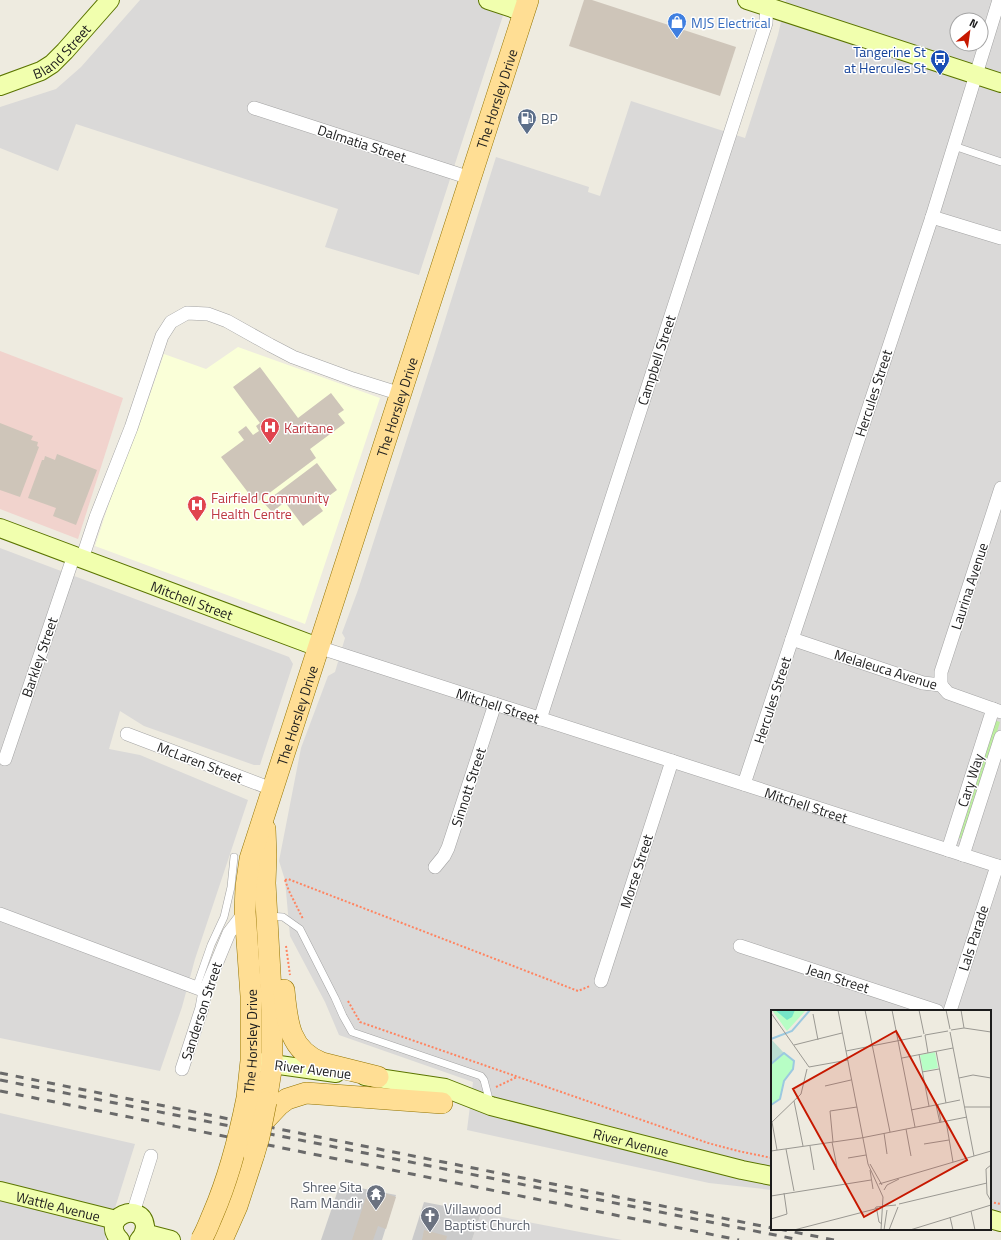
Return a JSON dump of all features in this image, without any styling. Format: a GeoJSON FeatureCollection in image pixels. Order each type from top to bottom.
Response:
{"type":"FeatureCollection","features":[{"type":"Feature","properties":{"kind":"main road","name":"The Horsley Drive"},"geometry":{"type":"LineString","coordinates":[[264,1102],[250,1067],[251,996],[245,912],[246,887],[250,859],[526,6]]}},
{"type":"Feature","properties":{"kind":"main road","name":"The Horsley Drive"},"geometry":{"type":"LineString","coordinates":[[222,1240],[237,1206],[259,1137],[263,1122],[264,1102],[271,1070],[272,922],[264,814]]}},
{"type":"Feature","properties":{"kind":"main road"},"geometry":{"type":"LineString","coordinates":[[272,922],[284,988],[287,1018],[291,1033],[298,1047],[309,1056],[322,1063],[378,1077]]}},
{"type":"Feature","properties":{"kind":"main road"},"geometry":{"type":"LineString","coordinates":[[264,1102],[290,1098],[306,1093],[442,1103]]}},
{"type":"Feature","properties":{"kind":"main road","name":"The Horsley Drive"},"geometry":{"type":"LineString","coordinates":[[202,1240],[229,1171],[240,1132],[264,1102]]}},
{"type":"Feature","properties":{"kind":"street","name":"Bland Street"},"geometry":{"type":"LineString","coordinates":[[0,86],[41,71],[52,64],[110,0]]}},
{"type":"Feature","properties":{"kind":"street"},"geometry":{"type":"LineString","coordinates":[[488,0],[526,6]]}},
{"type":"Feature","properties":{"kind":"street"},"geometry":{"type":"LineString","coordinates":[[747,0],[766,3],[1001,82]]}},
{"type":"Feature","properties":{"kind":"street","name":"Hercules Street"},"geometry":{"type":"LineString","coordinates":[[744,784],[932,217],[999,0]]}},
{"type":"Feature","properties":{"kind":"street","name":"Campbell Street"},"geometry":{"type":"LineString","coordinates":[[540,719],[766,23],[766,3]]}},
{"type":"Feature","properties":{"kind":"street","name":"Dalmatia Street"},"geometry":{"type":"LineString","coordinates":[[254,108],[470,178]]}},
{"type":"Feature","properties":{"kind":"street"},"geometry":{"type":"LineString","coordinates":[[932,217],[1001,238]]}},
{"type":"Feature","properties":{"kind":"street","name":"Barkley Street"},"geometry":{"type":"LineString","coordinates":[[5,759],[78,557],[131,428],[162,336],[171,322],[187,313],[208,314],[227,321],[293,357],[353,379],[401,394]]}},
{"type":"Feature","properties":{"kind":"street","name":"Laurina Avenue"},"geometry":{"type":"LineString","coordinates":[[941,685],[940,672],[1001,488]]}},
{"type":"Feature","properties":{"kind":"street","name":"Mitchell Street"},"geometry":{"type":"LineString","coordinates":[[0,528],[318,647],[999,866]]}},
{"type":"Feature","properties":{"kind":"street","name":"Melaleuca Avenue"},"geometry":{"type":"LineString","coordinates":[[792,639],[923,683],[941,685],[948,692],[997,710]]}},
{"type":"Feature","properties":{"kind":"street","name":"Sinnott Street"},"geometry":{"type":"LineString","coordinates":[[435,867],[444,856],[448,848],[495,704]]}},
{"type":"Feature","properties":{"kind":"street","name":"Cary Way"},"geometry":{"type":"LineString","coordinates":[[948,850],[997,710]]}},
{"type":"Feature","properties":{"kind":"street","name":"McLaren Street"},"geometry":{"type":"LineString","coordinates":[[127,734],[272,789]]}},
{"type":"Feature","properties":{"kind":"street","name":"Cary Way"},"geometry":{"type":"LineString","coordinates":[[963,855],[1001,737]]}},
{"type":"Feature","properties":{"kind":"street","name":"Morse Street"},"geometry":{"type":"LineString","coordinates":[[601,981],[672,761]]}},
{"type":"Feature","properties":{"kind":"street","name":"Lals Parade"},"geometry":{"type":"LineString","coordinates":[[950,1010],[999,866]]}},
{"type":"Feature","properties":{"kind":"street","name":"Sanderson Street"},"geometry":{"type":"LineString","coordinates":[[182,1068],[202,1008],[200,990],[229,932],[245,912]]}},
{"type":"Feature","properties":{"kind":"street"},"geometry":{"type":"LineString","coordinates":[[0,914],[200,990]]}},
{"type":"Feature","properties":{"kind":"street","name":"Jean Street"},"geometry":{"type":"LineString","coordinates":[[740,946],[934,1010]]}},
{"type":"Feature","properties":{"kind":"street","name":"River Avenue"},"geometry":{"type":"LineString","coordinates":[[250,1067],[271,1070],[348,1087],[442,1103],[491,1106]]}},
{"type":"Feature","properties":{"kind":"street","name":"River Avenue"},"geometry":{"type":"LineString","coordinates":[[271,1070],[328,1072],[378,1077],[445,1088],[491,1106],[742,1170],[771,1176]]}},
{"type":"Feature","properties":{"kind":"street"},"geometry":{"type":"LineString","coordinates":[[133,1213],[151,1156]]}},
{"type":"Feature","properties":{"kind":"street","name":"Wattle Avenue"},"geometry":{"type":"LineString","coordinates":[[0,1191],[116,1220]]}},
{"type":"Feature","properties":{"kind":"street"},"geometry":{"type":"LineString","coordinates":[[120,1240],[114,1231],[116,1220],[120,1215],[126,1213],[138,1215],[144,1222],[142,1236],[171,1240]]}},
{"type":"Feature","properties":{"kind":"street"},"geometry":{"type":"LineString","coordinates":[[991,1219],[1001,1222]]}},
{"type":"Feature","properties":{"kind":"lane"},"geometry":{"type":"LineString","coordinates":[[954,146],[1001,162]]}},
{"type":"Feature","properties":{"kind":"lane","name":"Sanderson Street"},"geometry":{"type":"LineString","coordinates":[[200,990],[211,944],[224,918],[231,887],[234,857]]}},
{"type":"Feature","properties":{"kind":"lane"},"geometry":{"type":"LineString","coordinates":[[272,922],[300,929],[352,1032],[481,1076],[484,1080],[491,1106]]}},
{"type":"Feature","properties":{"kind":"path"},"geometry":{"type":"LineString","coordinates":[[283,885],[285,880],[288,879],[578,991],[601,981]]}},
{"type":"Feature","properties":{"kind":"path"},"geometry":{"type":"LineString","coordinates":[[272,922],[290,977]]}},
{"type":"Feature","properties":{"kind":"path"},"geometry":{"type":"LineString","coordinates":[[360,1022],[708,1143],[771,1158]]}},
{"type":"Feature","properties":{"kind":"path"},"geometry":{"type":"LineString","coordinates":[[991,1202],[1001,1204]]}},
{"type":"Feature","properties":{"kind":"shaded area"},"geometry":{"type":"Polygon","coordinates":[[[140,0],[508,0],[419,275],[325,247],[338,209],[76,124],[58,171],[0,148],[0,107],[56,89],[81,67],[140,0]]]}},
{"type":"Feature","properties":{"kind":"shaded area"},"geometry":{"type":"Polygon","coordinates":[[[786,0],[1001,0],[1001,1219],[991,1217],[991,1010],[771,1010],[771,1190],[709,1183],[467,1130],[473,1082],[339,1035],[325,1002],[290,936],[285,880],[279,861],[301,748],[328,676],[335,672],[345,638],[342,633],[358,590],[435,352],[496,157],[589,187],[588,192],[600,196],[631,101],[745,138],[778,35],[786,0]]]}},
{"type":"Feature","properties":{"kind":"shaded area"},"geometry":{"type":"Polygon","coordinates":[[[238,347],[380,398],[305,624],[95,546],[117,479],[138,429],[164,354],[206,369],[238,347]]]}},
{"type":"Feature","properties":{"kind":"shaded area"},"geometry":{"type":"Polygon","coordinates":[[[0,351],[123,398],[78,539],[0,509],[0,351]]]}},
{"type":"Feature","properties":{"kind":"shaded area"},"geometry":{"type":"Polygon","coordinates":[[[0,548],[289,657],[293,664],[260,765],[254,765],[144,726],[120,711],[109,749],[140,755],[248,800],[195,959],[182,1007],[160,1071],[0,1038],[0,548]]]}},
{"type":"Feature","properties":{"kind":"shaded area"},"geometry":{"type":"Polygon","coordinates":[[[0,1113],[135,1144],[105,1240],[0,1240],[0,1113]]]}},
{"type":"Feature","properties":{"kind":"shaded area"},"geometry":{"type":"Polygon","coordinates":[[[340,1184],[396,1195],[382,1240],[321,1240],[340,1184]]]}},
{"type":"Feature","properties":{"kind":"shaded area"},"geometry":{"type":"Polygon","coordinates":[[[424,1202],[481,1213],[472,1240],[412,1240],[424,1202]]]}},
{"type":"Feature","properties":{"kind":"shaded area"},"geometry":{"type":"Polygon","coordinates":[[[481,1213],[622,1240],[472,1240],[481,1213]]]}},
{"type":"Feature","properties":{"kind":"green space"},"geometry":{"type":"Polygon","coordinates":[[[994,720],[1000,722],[964,839],[957,838],[994,720]]]}},
{"type":"Feature","properties":{"kind":"building"},"geometry":{"type":"Polygon","coordinates":[[[584,0],[592,0],[736,47],[720,96],[569,46],[584,0]]]}},
{"type":"Feature","properties":{"kind":"building"},"geometry":{"type":"Polygon","coordinates":[[[260,367],[298,418],[331,393],[344,410],[338,414],[345,423],[310,449],[316,458],[256,503],[221,457],[244,440],[238,432],[246,426],[253,435],[259,431],[256,426],[260,423],[233,387],[260,367]]]}},
{"type":"Feature","properties":{"kind":"building"},"geometry":{"type":"Polygon","coordinates":[[[0,423],[33,436],[31,440],[38,442],[37,446],[39,447],[20,497],[0,490],[0,423]]]}},
{"type":"Feature","properties":{"kind":"building"},"geometry":{"type":"Polygon","coordinates":[[[57,454],[97,470],[76,525],[53,516],[56,508],[28,498],[42,460],[44,460],[45,456],[55,460],[57,454]]]}},
{"type":"Feature","properties":{"kind":"building"},"geometry":{"type":"Polygon","coordinates":[[[317,463],[337,490],[318,504],[323,511],[303,526],[285,502],[272,512],[264,503],[317,463]]]}},
{"type":"Feature","properties":{"kind":"building","name":"Shree Sita Ram Mandir"},"geometry":{"type":"Polygon","coordinates":[[[369,1188],[396,1197],[386,1229],[378,1226],[373,1240],[352,1240],[369,1188]]]}},
{"type":"Feature","properties":{"kind":"building","name":"Villawood Baptist Church"},"geometry":{"type":"Polygon","coordinates":[[[424,1230],[447,1236],[446,1240],[422,1240],[424,1230]]]}},
{"type":"Feature","properties":{"kind":"railway"},"geometry":{"type":"LineString","coordinates":[[0,1073],[771,1228]]}},
{"type":"Feature","properties":{"kind":"railway"},"geometry":{"type":"LineString","coordinates":[[0,1080],[800,1240]]}},
{"type":"Feature","properties":{"kind":"railway"},"geometry":{"type":"LineString","coordinates":[[0,1091],[739,1240]]}},
{"type":"Feature","properties":{"kind":"railway"},"geometry":{"type":"LineString","coordinates":[[784,1230],[834,1240]]}},
{"type":"Feature","properties":{"kind":"place","name":"MJS Electrical"},"geometry":{"type":"Point","coordinates":[677,39]}},
{"type":"Feature","properties":{"kind":"place","name":"Tangerine St at Hercules St"},"geometry":{"type":"Point","coordinates":[940,76]}},
{"type":"Feature","properties":{"kind":"place","name":"BP"},"geometry":{"type":"Point","coordinates":[527,135]}},
{"type":"Feature","properties":{"kind":"place","name":"Karitane"},"geometry":{"type":"Point","coordinates":[270,444]}},
{"type":"Feature","properties":{"kind":"place","name":"Fairfield Community Health Centre"},"geometry":{"type":"Point","coordinates":[197,522]}},
{"type":"Feature","properties":{"kind":"place","name":"Shree Sita Ram Mandir"},"geometry":{"type":"Point","coordinates":[376,1211]}},
{"type":"Feature","properties":{"kind":"place","name":"Villawood Baptist Church"},"geometry":{"type":"Point","coordinates":[430,1233]}}]}
